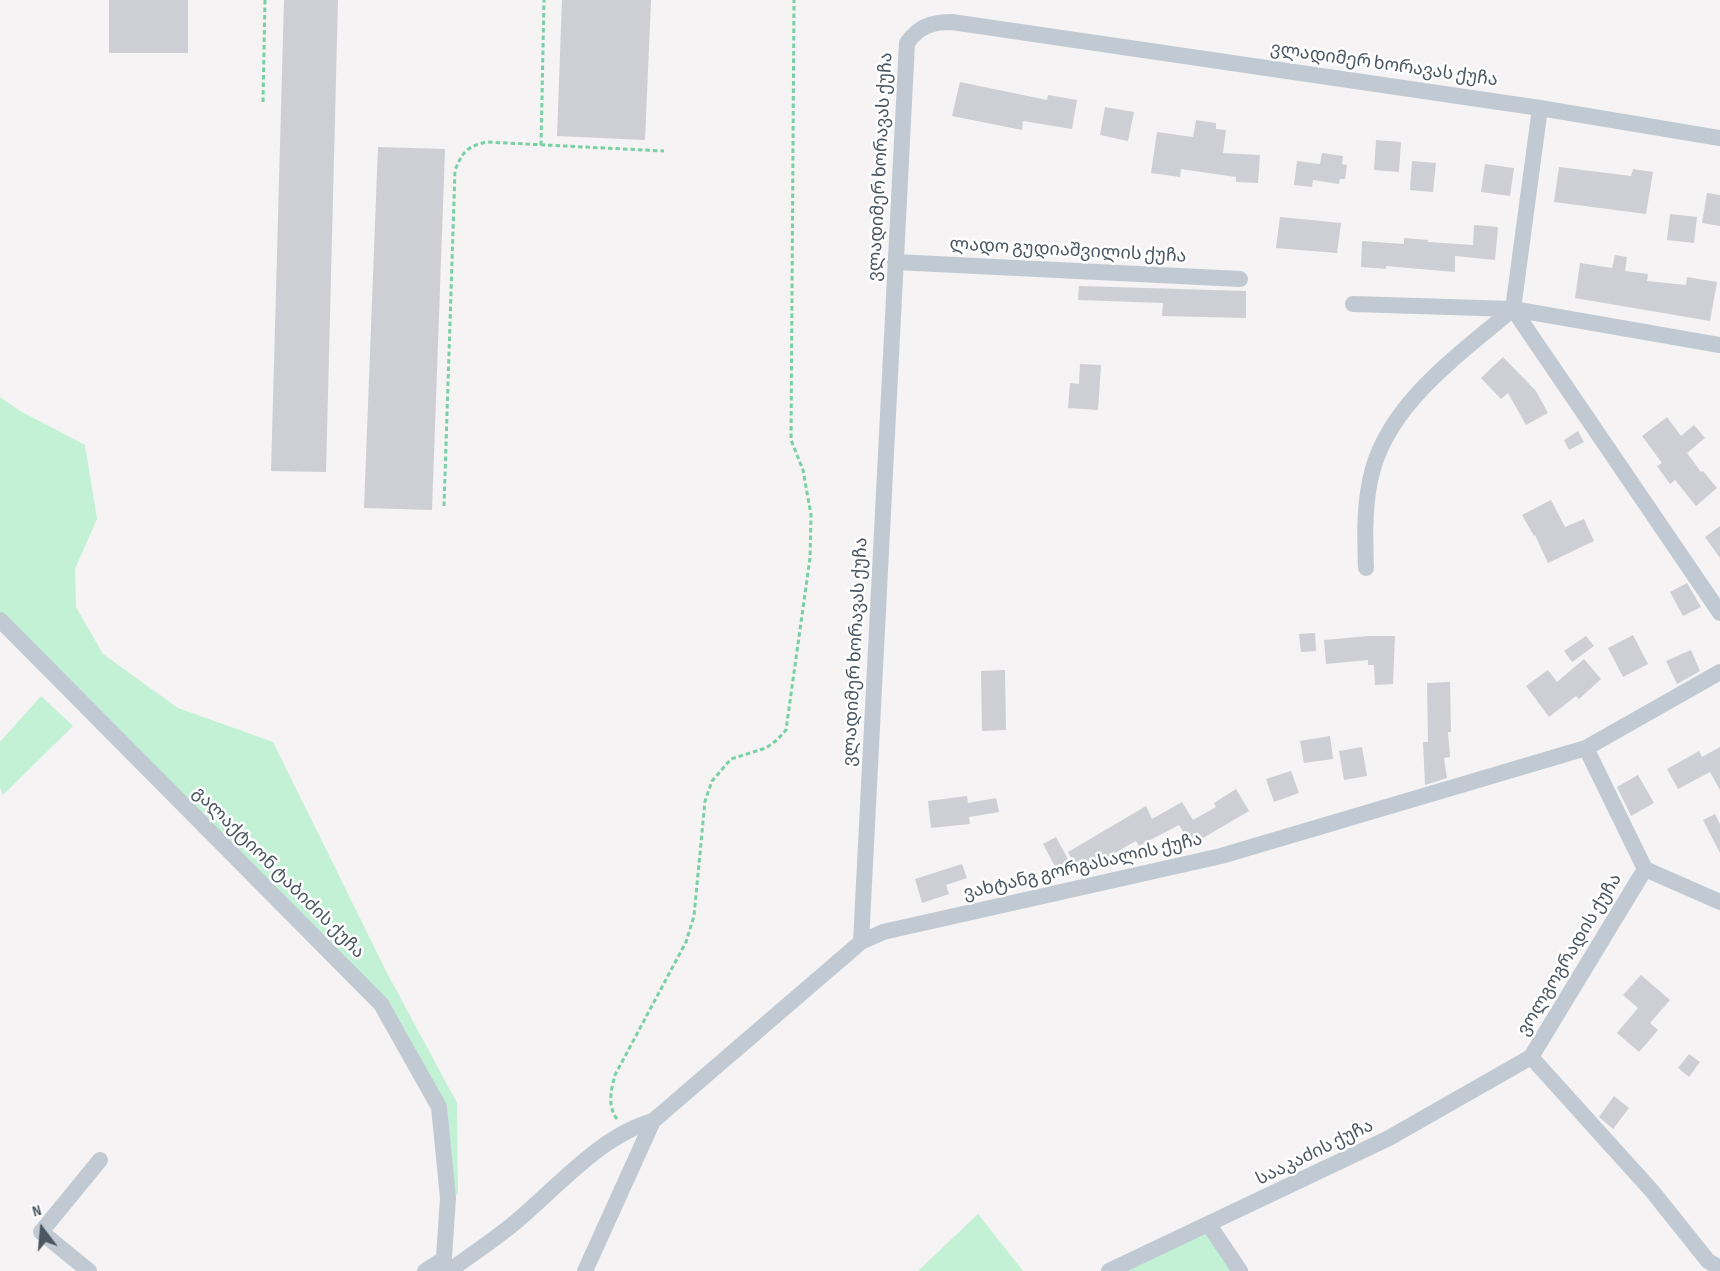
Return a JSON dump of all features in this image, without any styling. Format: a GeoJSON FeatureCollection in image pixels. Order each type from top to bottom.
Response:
{"type":"FeatureCollection","features":[{"type":"Feature","properties":{"kind":"street","name":"ვლადიმერ ხორავას ქუჩა"},"geometry":{"type":"LineString","coordinates":[[861,942],[907,43],[920,28],[929,24],[952,22],[1540,108],[1720,138]]}},
{"type":"Feature","properties":{"kind":"street"},"geometry":{"type":"LineString","coordinates":[[1366,568],[1365,521],[1370,479],[1384,440],[1422,387],[1513,309],[1540,108]]}},
{"type":"Feature","properties":{"kind":"street","name":"ლადო გუდიაშვილის ქუჩა"},"geometry":{"type":"LineString","coordinates":[[895,262],[1240,279]]}},
{"type":"Feature","properties":{"kind":"street"},"geometry":{"type":"LineString","coordinates":[[1353,304],[1513,309],[1720,345]]}},
{"type":"Feature","properties":{"kind":"street"},"geometry":{"type":"LineString","coordinates":[[1513,309],[1720,613]]}},
{"type":"Feature","properties":{"kind":"street","name":"გალაქტიონ ტაბიძის ქუჩა"},"geometry":{"type":"LineString","coordinates":[[0,620],[381,1004],[440,1107],[448,1198],[445,1267]]}},
{"type":"Feature","properties":{"kind":"street","name":"ვახტანგ გორგასალის ქუჩა"},"geometry":{"type":"LineString","coordinates":[[585,1271],[653,1121],[861,942],[883,932],[1221,856],[1586,748],[1720,672]]}},
{"type":"Feature","properties":{"kind":"street","name":"ვოლგოგრადის ქუჩა"},"geometry":{"type":"LineString","coordinates":[[1586,748],[1645,869],[1531,1057],[1652,1191],[1708,1261],[1720,1268]]}},
{"type":"Feature","properties":{"kind":"street"},"geometry":{"type":"LineString","coordinates":[[1645,869],[1720,903]]}},
{"type":"Feature","properties":{"kind":"street","name":"სააკაძის ქუჩა"},"geometry":{"type":"LineString","coordinates":[[1109,1271],[1389,1138],[1531,1057]]}},
{"type":"Feature","properties":{"kind":"street"},"geometry":{"type":"LineString","coordinates":[[425,1271],[445,1267],[512,1225],[589,1158],[626,1131],[653,1121]]}},
{"type":"Feature","properties":{"kind":"street"},"geometry":{"type":"LineString","coordinates":[[89,1271],[41,1232],[100,1160]]}},
{"type":"Feature","properties":{"kind":"street"},"geometry":{"type":"LineString","coordinates":[[1209,1225],[1240,1271]]}},
{"type":"Feature","properties":{"kind":"path"},"geometry":{"type":"LineString","coordinates":[[263,102],[265,0]]}},
{"type":"Feature","properties":{"kind":"path"},"geometry":{"type":"LineString","coordinates":[[541,145],[544,0]]}},
{"type":"Feature","properties":{"kind":"path"},"geometry":{"type":"LineString","coordinates":[[626,1131],[614,1115],[610,1095],[619,1067],[686,942],[694,916],[705,801],[712,781],[731,759],[766,748],[786,730],[810,558],[811,515],[803,470],[791,440],[794,0]]}},
{"type":"Feature","properties":{"kind":"path"},"geometry":{"type":"LineString","coordinates":[[444,506],[455,170],[460,158],[470,147],[486,142],[664,151]]}},
{"type":"Feature","properties":{"kind":"green space"},"geometry":{"type":"Polygon","coordinates":[[[0,397],[20,411],[85,445],[97,519],[75,569],[76,607],[103,654],[178,708],[273,742],[387,973],[457,1103],[458,1194],[448,1198],[439,1107],[381,1004],[0,620],[0,397]]]}},
{"type":"Feature","properties":{"kind":"green space"},"geometry":{"type":"Polygon","coordinates":[[[41,696],[73,726],[3,795],[0,788],[0,742],[41,696]]]}},
{"type":"Feature","properties":{"kind":"green space"},"geometry":{"type":"Polygon","coordinates":[[[978,1214],[1023,1271],[918,1271],[978,1214]]]}},
{"type":"Feature","properties":{"kind":"green space"},"geometry":{"type":"Polygon","coordinates":[[[1209,1225],[1240,1271],[1109,1271],[1209,1225]]]}},
{"type":"Feature","properties":{"kind":"building"},"geometry":{"type":"Polygon","coordinates":[[[109,0],[188,0],[188,53],[109,53],[109,0]]]}},
{"type":"Feature","properties":{"kind":"building"},"geometry":{"type":"Polygon","coordinates":[[[284,0],[338,0],[326,472],[271,471],[284,0]]]}},
{"type":"Feature","properties":{"kind":"building"},"geometry":{"type":"Polygon","coordinates":[[[562,0],[651,0],[645,140],[557,136],[562,0]]]}},
{"type":"Feature","properties":{"kind":"building"},"geometry":{"type":"Polygon","coordinates":[[[960,82],[1047,100],[1048,95],[1077,100],[1072,129],[1023,121],[1022,130],[952,116],[960,82]]]}},
{"type":"Feature","properties":{"kind":"building"},"geometry":{"type":"Polygon","coordinates":[[[1105,107],[1134,112],[1128,141],[1100,135],[1105,107]]]}},
{"type":"Feature","properties":{"kind":"building"},"geometry":{"type":"Polygon","coordinates":[[[1196,120],[1216,123],[1216,129],[1226,130],[1223,153],[1260,155],[1258,183],[1236,182],[1236,177],[1181,169],[1180,177],[1151,173],[1157,132],[1193,137],[1196,120]]]}},
{"type":"Feature","properties":{"kind":"building"},"geometry":{"type":"Polygon","coordinates":[[[1376,140],[1401,142],[1399,172],[1374,170],[1376,140]]]}},
{"type":"Feature","properties":{"kind":"building"},"geometry":{"type":"Polygon","coordinates":[[[378,147],[445,149],[432,510],[364,508],[378,147]]]}},
{"type":"Feature","properties":{"kind":"building"},"geometry":{"type":"Polygon","coordinates":[[[1322,153],[1343,156],[1342,164],[1347,165],[1345,179],[1340,179],[1339,184],[1313,180],[1312,187],[1294,185],[1297,161],[1320,164],[1322,153]]]}},
{"type":"Feature","properties":{"kind":"building"},"geometry":{"type":"Polygon","coordinates":[[[1412,161],[1436,163],[1433,192],[1410,190],[1412,161]]]}},
{"type":"Feature","properties":{"kind":"building"},"geometry":{"type":"Polygon","coordinates":[[[1485,164],[1514,168],[1510,196],[1481,192],[1485,164]]]}},
{"type":"Feature","properties":{"kind":"building"},"geometry":{"type":"Polygon","coordinates":[[[1559,167],[1631,176],[1633,169],[1653,172],[1646,214],[1554,202],[1559,167]]]}},
{"type":"Feature","properties":{"kind":"building"},"geometry":{"type":"Polygon","coordinates":[[[1707,193],[1720,195],[1720,226],[1702,223],[1707,193]]]}},
{"type":"Feature","properties":{"kind":"building"},"geometry":{"type":"Polygon","coordinates":[[[1670,214],[1697,217],[1694,243],[1667,240],[1670,214]]]}},
{"type":"Feature","properties":{"kind":"building"},"geometry":{"type":"Polygon","coordinates":[[[1280,217],[1341,223],[1337,253],[1276,248],[1280,217]]]}},
{"type":"Feature","properties":{"kind":"building"},"geometry":{"type":"Polygon","coordinates":[[[1474,225],[1498,227],[1495,260],[1455,256],[1455,272],[1386,266],[1386,269],[1361,267],[1362,241],[1404,244],[1404,238],[1473,245],[1474,225]]]}},
{"type":"Feature","properties":{"kind":"building"},"geometry":{"type":"Polygon","coordinates":[[[1615,255],[1627,257],[1625,271],[1648,274],[1647,281],[1686,285],[1687,277],[1717,282],[1710,321],[1575,298],[1580,263],[1612,268],[1615,255]]]}},
{"type":"Feature","properties":{"kind":"building"},"geometry":{"type":"Polygon","coordinates":[[[1079,286],[1246,291],[1246,318],[1162,316],[1163,303],[1078,300],[1079,286]]]}},
{"type":"Feature","properties":{"kind":"building"},"geometry":{"type":"Polygon","coordinates":[[[1503,357],[1536,391],[1548,413],[1526,425],[1508,393],[1501,399],[1481,378],[1503,357]]]}},
{"type":"Feature","properties":{"kind":"building"},"geometry":{"type":"Polygon","coordinates":[[[1080,364],[1101,365],[1098,410],[1068,408],[1070,383],[1079,384],[1080,364]]]}},
{"type":"Feature","properties":{"kind":"building"},"geometry":{"type":"Polygon","coordinates":[[[1667,417],[1681,436],[1694,425],[1705,438],[1687,453],[1717,488],[1696,506],[1675,480],[1670,484],[1657,466],[1662,463],[1642,436],[1667,417]]]}},
{"type":"Feature","properties":{"kind":"building"},"geometry":{"type":"Polygon","coordinates":[[[1578,431],[1584,442],[1569,450],[1564,440],[1578,431]]]}},
{"type":"Feature","properties":{"kind":"building"},"geometry":{"type":"Polygon","coordinates":[[[1551,500],[1565,527],[1584,519],[1594,541],[1548,563],[1535,535],[1522,515],[1551,500]]]}},
{"type":"Feature","properties":{"kind":"building"},"geometry":{"type":"Polygon","coordinates":[[[1720,526],[1720,558],[1705,537],[1720,526]]]}},
{"type":"Feature","properties":{"kind":"building"},"geometry":{"type":"Polygon","coordinates":[[[1687,583],[1701,607],[1683,616],[1670,592],[1687,583]]]}},
{"type":"Feature","properties":{"kind":"building"},"geometry":{"type":"Polygon","coordinates":[[[1315,633],[1316,651],[1301,652],[1299,634],[1315,633]]]}},
{"type":"Feature","properties":{"kind":"building"},"geometry":{"type":"Polygon","coordinates":[[[1633,635],[1648,664],[1623,677],[1608,648],[1633,635]]]}},
{"type":"Feature","properties":{"kind":"building"},"geometry":{"type":"Polygon","coordinates":[[[1395,636],[1393,684],[1375,685],[1374,665],[1368,665],[1368,660],[1326,664],[1324,640],[1395,636]]]}},
{"type":"Feature","properties":{"kind":"building"},"geometry":{"type":"Polygon","coordinates":[[[1586,636],[1594,646],[1572,662],[1564,651],[1586,636]]]}},
{"type":"Feature","properties":{"kind":"building"},"geometry":{"type":"Polygon","coordinates":[[[1691,650],[1700,671],[1677,684],[1666,661],[1691,650]]]}},
{"type":"Feature","properties":{"kind":"building"},"geometry":{"type":"Polygon","coordinates":[[[1584,659],[1601,679],[1579,699],[1576,696],[1549,717],[1526,686],[1548,670],[1557,682],[1584,659]]]}},
{"type":"Feature","properties":{"kind":"building"},"geometry":{"type":"Polygon","coordinates":[[[1005,670],[1006,730],[982,731],[981,671],[1005,670]]]}},
{"type":"Feature","properties":{"kind":"building"},"geometry":{"type":"Polygon","coordinates":[[[1450,682],[1451,732],[1448,732],[1450,757],[1444,758],[1447,778],[1425,785],[1423,742],[1428,742],[1427,683],[1450,682]]]}},
{"type":"Feature","properties":{"kind":"building"},"geometry":{"type":"Polygon","coordinates":[[[1330,736],[1333,759],[1304,763],[1300,741],[1330,736]]]}},
{"type":"Feature","properties":{"kind":"building"},"geometry":{"type":"Polygon","coordinates":[[[1362,747],[1367,776],[1344,780],[1339,751],[1362,747]]]}},
{"type":"Feature","properties":{"kind":"building"},"geometry":{"type":"Polygon","coordinates":[[[1720,747],[1720,790],[1710,772],[1678,789],[1667,769],[1699,751],[1702,757],[1720,747]]]}},
{"type":"Feature","properties":{"kind":"building"},"geometry":{"type":"Polygon","coordinates":[[[1291,771],[1299,793],[1274,802],[1266,779],[1291,771]]]}},
{"type":"Feature","properties":{"kind":"building"},"geometry":{"type":"Polygon","coordinates":[[[1638,775],[1654,803],[1631,816],[1617,787],[1638,775]]]}},
{"type":"Feature","properties":{"kind":"building"},"geometry":{"type":"Polygon","coordinates":[[[1236,789],[1249,811],[1191,845],[1179,825],[1139,846],[1136,841],[1079,873],[1068,852],[1146,806],[1152,819],[1182,802],[1193,820],[1216,807],[1214,803],[1236,789]]]}},
{"type":"Feature","properties":{"kind":"building"},"geometry":{"type":"Polygon","coordinates":[[[967,796],[968,803],[996,798],[999,812],[969,817],[970,824],[931,828],[928,801],[967,796]]]}},
{"type":"Feature","properties":{"kind":"building"},"geometry":{"type":"Polygon","coordinates":[[[1715,814],[1720,824],[1720,853],[1703,820],[1715,814]]]}},
{"type":"Feature","properties":{"kind":"building"},"geometry":{"type":"Polygon","coordinates":[[[1056,837],[1070,863],[1057,870],[1043,844],[1056,837]]]}},
{"type":"Feature","properties":{"kind":"building"},"geometry":{"type":"Polygon","coordinates":[[[962,864],[967,878],[946,885],[949,894],[922,903],[915,879],[962,864]]]}},
{"type":"Feature","properties":{"kind":"building"},"geometry":{"type":"Polygon","coordinates":[[[1641,975],[1670,1000],[1650,1023],[1658,1030],[1639,1052],[1617,1033],[1638,1008],[1623,995],[1641,975]]]}},
{"type":"Feature","properties":{"kind":"building"},"geometry":{"type":"Polygon","coordinates":[[[1689,1054],[1700,1062],[1689,1077],[1678,1068],[1689,1054]]]}},
{"type":"Feature","properties":{"kind":"building"},"geometry":{"type":"Polygon","coordinates":[[[1614,1096],[1629,1108],[1613,1129],[1599,1117],[1614,1096]]]}}]}
